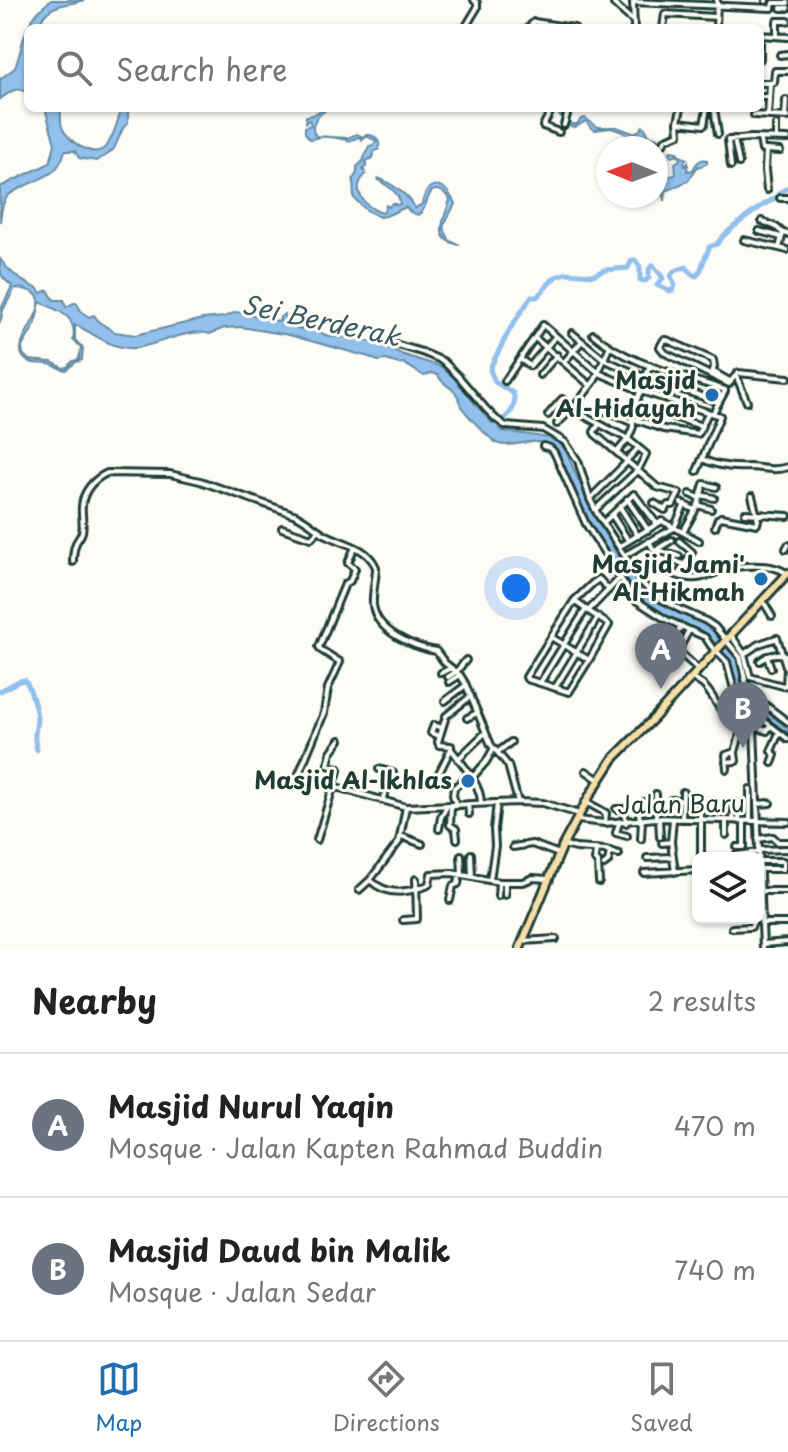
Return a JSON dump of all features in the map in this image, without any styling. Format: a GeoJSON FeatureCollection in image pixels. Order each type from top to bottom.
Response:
{"type":"FeatureCollection","features":[{"type":"Feature","properties":{"kind":"main road"},"geometry":{"type":"LineString","coordinates":[[521,944],[563,845],[612,761],[788,573]]}},
{"type":"Feature","properties":{"kind":"street"},"geometry":{"type":"LineString","coordinates":[[468,24],[478,8],[474,0]]}},
{"type":"Feature","properties":{"kind":"street"},"geometry":{"type":"LineString","coordinates":[[633,24],[633,1],[716,2],[770,8],[774,2],[788,6]]}},
{"type":"Feature","properties":{"kind":"street"},"geometry":{"type":"LineString","coordinates":[[716,2],[716,24]]}},
{"type":"Feature","properties":{"kind":"street"},"geometry":{"type":"LineString","coordinates":[[614,4],[633,21]]}},
{"type":"Feature","properties":{"kind":"street"},"geometry":{"type":"LineString","coordinates":[[702,4],[702,16]]}},
{"type":"Feature","properties":{"kind":"street"},"geometry":{"type":"LineString","coordinates":[[781,8],[788,6]]}},
{"type":"Feature","properties":{"kind":"street"},"geometry":{"type":"LineString","coordinates":[[664,24],[665,14],[716,17]]}},
{"type":"Feature","properties":{"kind":"street"},"geometry":{"type":"LineString","coordinates":[[775,36],[777,21],[788,21]]}},
{"type":"Feature","properties":{"kind":"street"},"geometry":{"type":"LineString","coordinates":[[764,35],[788,37]]}},
{"type":"Feature","properties":{"kind":"street"},"geometry":{"type":"LineString","coordinates":[[780,55],[788,54]]}},
{"type":"Feature","properties":{"kind":"street"},"geometry":{"type":"LineString","coordinates":[[764,83],[774,83],[776,70],[788,71]]}},
{"type":"Feature","properties":{"kind":"street"},"geometry":{"type":"LineString","coordinates":[[768,116],[770,83]]}},
{"type":"Feature","properties":{"kind":"street"},"geometry":{"type":"LineString","coordinates":[[764,97],[769,97]]}},
{"type":"Feature","properties":{"kind":"street"},"geometry":{"type":"LineString","coordinates":[[754,115],[786,117],[786,100]]}},
{"type":"Feature","properties":{"kind":"street"},"geometry":{"type":"LineString","coordinates":[[550,112],[543,126],[559,132]]}},
{"type":"Feature","properties":{"kind":"street"},"geometry":{"type":"LineString","coordinates":[[564,125],[568,112]]}},
{"type":"Feature","properties":{"kind":"street"},"geometry":{"type":"LineString","coordinates":[[668,139],[679,134],[680,112]]}},
{"type":"Feature","properties":{"kind":"street"},"geometry":{"type":"LineString","coordinates":[[678,122],[703,125],[706,112]]}},
{"type":"Feature","properties":{"kind":"street"},"geometry":{"type":"LineString","coordinates":[[715,112],[717,131]]}},
{"type":"Feature","properties":{"kind":"street"},"geometry":{"type":"LineString","coordinates":[[776,125],[776,139]]}},
{"type":"Feature","properties":{"kind":"street"},"geometry":{"type":"LineString","coordinates":[[734,139],[739,163]]}},
{"type":"Feature","properties":{"kind":"street"},"geometry":{"type":"LineString","coordinates":[[760,139],[762,150],[780,151]]}},
{"type":"Feature","properties":{"kind":"street"},"geometry":{"type":"LineString","coordinates":[[731,166],[728,140],[788,139]]}},
{"type":"Feature","properties":{"kind":"street"},"geometry":{"type":"LineString","coordinates":[[766,150],[767,190]]}},
{"type":"Feature","properties":{"kind":"street"},"geometry":{"type":"LineString","coordinates":[[780,198],[788,198]]}},
{"type":"Feature","properties":{"kind":"street"},"geometry":{"type":"LineString","coordinates":[[762,221],[784,234]]}},
{"type":"Feature","properties":{"kind":"street"},"geometry":{"type":"LineString","coordinates":[[759,231],[784,234]]}},
{"type":"Feature","properties":{"kind":"street"},"geometry":{"type":"LineString","coordinates":[[779,248],[784,234]]}},
{"type":"Feature","properties":{"kind":"street"},"geometry":{"type":"LineString","coordinates":[[744,240],[787,250]]}},
{"type":"Feature","properties":{"kind":"street"},"geometry":{"type":"LineString","coordinates":[[505,381],[535,338],[540,324],[599,373],[641,391],[720,416]]}},
{"type":"Feature","properties":{"kind":"street"},"geometry":{"type":"LineString","coordinates":[[572,333],[605,360],[718,404]]}},
{"type":"Feature","properties":{"kind":"street"},"geometry":{"type":"LineString","coordinates":[[593,334],[609,348],[725,390]]}},
{"type":"Feature","properties":{"kind":"street"},"geometry":{"type":"LineString","coordinates":[[520,359],[530,366],[555,337]]}},
{"type":"Feature","properties":{"kind":"street"},"geometry":{"type":"LineString","coordinates":[[535,338],[590,385]]}},
{"type":"Feature","properties":{"kind":"street"},"geometry":{"type":"LineString","coordinates":[[714,375],[713,360],[664,340],[660,347],[665,353],[730,383]]}},
{"type":"Feature","properties":{"kind":"street"},"geometry":{"type":"LineString","coordinates":[[564,362],[582,341]]}},
{"type":"Feature","properties":{"kind":"street"},"geometry":{"type":"LineString","coordinates":[[391,343],[443,361],[506,426],[543,429],[565,442],[578,461],[595,510],[650,593],[711,624],[744,654],[750,677],[786,685],[786,655],[777,638],[759,644],[744,654]]}},
{"type":"Feature","properties":{"kind":"street"},"geometry":{"type":"LineString","coordinates":[[557,424],[599,373],[609,348]]}},
{"type":"Feature","properties":{"kind":"street"},"geometry":{"type":"LineString","coordinates":[[540,375],[557,355]]}},
{"type":"Feature","properties":{"kind":"street"},"geometry":{"type":"LineString","coordinates":[[617,452],[628,439],[635,405],[650,365]]}},
{"type":"Feature","properties":{"kind":"street"},"geometry":{"type":"LineString","coordinates":[[600,409],[664,429],[698,434],[735,375],[740,372],[788,378]]}},
{"type":"Feature","properties":{"kind":"street"},"geometry":{"type":"LineString","coordinates":[[735,375],[747,402]]}},
{"type":"Feature","properties":{"kind":"street"},"geometry":{"type":"LineString","coordinates":[[548,415],[562,399],[577,412],[628,439],[647,455],[638,470],[595,510]]}},
{"type":"Feature","properties":{"kind":"street"},"geometry":{"type":"LineString","coordinates":[[697,471],[720,416],[718,404]]}},
{"type":"Feature","properties":{"kind":"street"},"geometry":{"type":"LineString","coordinates":[[635,405],[703,426]]}},
{"type":"Feature","properties":{"kind":"street"},"geometry":{"type":"LineString","coordinates":[[664,429],[667,416]]}},
{"type":"Feature","properties":{"kind":"street"},"geometry":{"type":"LineString","coordinates":[[599,424],[594,434],[657,487],[679,493],[673,505],[668,505],[665,510],[654,503]]}},
{"type":"Feature","properties":{"kind":"street"},"geometry":{"type":"LineString","coordinates":[[543,446],[554,452],[586,524],[634,599],[681,627],[705,637],[727,662],[735,693],[741,703],[788,739]]}},
{"type":"Feature","properties":{"kind":"street"},"geometry":{"type":"LineString","coordinates":[[590,499],[638,448]]}},
{"type":"Feature","properties":{"kind":"street"},"geometry":{"type":"LineString","coordinates":[[702,459],[739,469],[748,467],[771,471],[788,467]]}},
{"type":"Feature","properties":{"kind":"street"},"geometry":{"type":"LineString","coordinates":[[73,562],[76,542],[82,533],[85,496],[91,484],[107,473],[170,474],[200,481],[296,515],[319,530],[364,550],[375,563],[373,603],[379,618],[397,637],[420,649],[436,651],[456,671],[466,685],[485,733],[508,765],[518,802]]}},
{"type":"Feature","properties":{"kind":"street"},"geometry":{"type":"LineString","coordinates":[[683,532],[704,484],[716,487]]}},
{"type":"Feature","properties":{"kind":"street"},"geometry":{"type":"LineString","coordinates":[[603,523],[634,494],[657,524]]}},
{"type":"Feature","properties":{"kind":"street"},"geometry":{"type":"LineString","coordinates":[[690,494],[714,498]]}},
{"type":"Feature","properties":{"kind":"street"},"geometry":{"type":"LineString","coordinates":[[715,527],[721,517],[757,524],[752,496]]}},
{"type":"Feature","properties":{"kind":"street"},"geometry":{"type":"LineString","coordinates":[[627,499],[648,530]]}},
{"type":"Feature","properties":{"kind":"street"},"geometry":{"type":"LineString","coordinates":[[625,555],[674,528],[683,503],[711,509]]}},
{"type":"Feature","properties":{"kind":"street"},"geometry":{"type":"LineString","coordinates":[[620,507],[638,536]]}},
{"type":"Feature","properties":{"kind":"street"},"geometry":{"type":"LineString","coordinates":[[745,513],[788,516]]}},
{"type":"Feature","properties":{"kind":"street"},"geometry":{"type":"LineString","coordinates":[[612,515],[628,541]]}},
{"type":"Feature","properties":{"kind":"street"},"geometry":{"type":"LineString","coordinates":[[620,546],[663,522],[699,541]]}},
{"type":"Feature","properties":{"kind":"street"},"geometry":{"type":"LineString","coordinates":[[282,528],[311,538],[319,530]]}},
{"type":"Feature","properties":{"kind":"street"},"geometry":{"type":"LineString","coordinates":[[657,549],[672,540]]}},
{"type":"Feature","properties":{"kind":"street"},"geometry":{"type":"LineString","coordinates":[[649,541],[653,549],[679,556]]}},
{"type":"Feature","properties":{"kind":"street"},"geometry":{"type":"LineString","coordinates":[[678,575],[692,551],[679,541]]}},
{"type":"Feature","properties":{"kind":"street"},"geometry":{"type":"LineString","coordinates":[[355,547],[348,563],[355,569],[350,581],[345,584],[319,647],[340,662],[328,688],[324,713],[298,776],[406,807],[399,842],[359,890]]}},
{"type":"Feature","properties":{"kind":"street"},"geometry":{"type":"LineString","coordinates":[[674,560],[685,565]]}},
{"type":"Feature","properties":{"kind":"street"},"geometry":{"type":"LineString","coordinates":[[636,572],[654,566],[688,579],[754,566],[788,573]]}},
{"type":"Feature","properties":{"kind":"street"},"geometry":{"type":"LineString","coordinates":[[540,683],[587,610],[620,578]]}},
{"type":"Feature","properties":{"kind":"street"},"geometry":{"type":"LineString","coordinates":[[574,601],[609,625],[569,692],[526,677],[574,601],[599,579],[609,590]]}},
{"type":"Feature","properties":{"kind":"street"},"geometry":{"type":"LineString","coordinates":[[763,600],[772,616]]}},
{"type":"Feature","properties":{"kind":"street"},"geometry":{"type":"LineString","coordinates":[[555,688],[598,617]]}},
{"type":"Feature","properties":{"kind":"street"},"geometry":{"type":"LineString","coordinates":[[657,661],[681,627]]}},
{"type":"Feature","properties":{"kind":"street"},"geometry":{"type":"LineString","coordinates":[[689,630],[678,651],[698,669]]}},
{"type":"Feature","properties":{"kind":"street"},"geometry":{"type":"LineString","coordinates":[[551,637],[589,660]]}},
{"type":"Feature","properties":{"kind":"street"},"geometry":{"type":"LineString","coordinates":[[727,639],[742,661],[748,692],[788,722]]}},
{"type":"Feature","properties":{"kind":"street"},"geometry":{"type":"LineString","coordinates":[[760,661],[777,653],[786,655]]}},
{"type":"Feature","properties":{"kind":"street"},"geometry":{"type":"LineString","coordinates":[[767,656],[771,668]]}},
{"type":"Feature","properties":{"kind":"street"},"geometry":{"type":"LineString","coordinates":[[448,680],[466,660]]}},
{"type":"Feature","properties":{"kind":"street"},"geometry":{"type":"LineString","coordinates":[[441,673],[456,671]]}},
{"type":"Feature","properties":{"kind":"street"},"geometry":{"type":"LineString","coordinates":[[691,677],[703,685],[724,714],[736,723],[767,731],[771,725]]}},
{"type":"Feature","properties":{"kind":"street"},"geometry":{"type":"LineString","coordinates":[[445,701],[466,685]]}},
{"type":"Feature","properties":{"kind":"street"},"geometry":{"type":"LineString","coordinates":[[471,696],[447,714],[439,745],[450,745],[481,794],[481,803]]}},
{"type":"Feature","properties":{"kind":"street"},"geometry":{"type":"LineString","coordinates":[[467,718],[477,713]]}},
{"type":"Feature","properties":{"kind":"street"},"geometry":{"type":"LineString","coordinates":[[727,769],[727,754],[735,752],[743,724]]}},
{"type":"Feature","properties":{"kind":"street"},"geometry":{"type":"LineString","coordinates":[[439,736],[429,732],[434,725],[442,728]]}},
{"type":"Feature","properties":{"kind":"street"},"geometry":{"type":"LineString","coordinates":[[753,727],[758,851]]}},
{"type":"Feature","properties":{"kind":"street"},"geometry":{"type":"LineString","coordinates":[[458,759],[485,733]]}},
{"type":"Feature","properties":{"kind":"street"},"geometry":{"type":"LineString","coordinates":[[772,763],[775,755],[771,751],[779,733]]}},
{"type":"Feature","properties":{"kind":"street"},"geometry":{"type":"LineString","coordinates":[[317,840],[338,770],[328,765],[331,752],[340,740]]}},
{"type":"Feature","properties":{"kind":"street"},"geometry":{"type":"LineString","coordinates":[[472,778],[496,750],[511,742]]}},
{"type":"Feature","properties":{"kind":"street"},"geometry":{"type":"LineString","coordinates":[[438,775],[451,749]]}},
{"type":"Feature","properties":{"kind":"street"},"geometry":{"type":"LineString","coordinates":[[754,749],[762,750]]}},
{"type":"Feature","properties":{"kind":"street"},"geometry":{"type":"LineString","coordinates":[[379,769],[393,773],[383,799]]}},
{"type":"Feature","properties":{"kind":"street"},"geometry":{"type":"LineString","coordinates":[[586,771],[599,780]]}},
{"type":"Feature","properties":{"kind":"street"},"geometry":{"type":"LineString","coordinates":[[457,839],[456,829],[450,825],[454,788],[468,773]]}},
{"type":"Feature","properties":{"kind":"street"},"geometry":{"type":"LineString","coordinates":[[750,789],[750,821]]}},
{"type":"Feature","properties":{"kind":"street"},"geometry":{"type":"LineString","coordinates":[[682,819],[683,792]]}},
{"type":"Feature","properties":{"kind":"street"},"geometry":{"type":"LineString","coordinates":[[656,794],[661,840],[671,842]]}},
{"type":"Feature","properties":{"kind":"street"},"geometry":{"type":"LineString","coordinates":[[671,800],[682,800]]}},
{"type":"Feature","properties":{"kind":"street","name":"Jalan Baru"},"geometry":{"type":"LineString","coordinates":[[406,807],[518,802],[543,803],[577,817],[605,823],[657,818],[788,822]]}},
{"type":"Feature","properties":{"kind":"street"},"geometry":{"type":"LineString","coordinates":[[586,802],[606,813],[605,823]]}},
{"type":"Feature","properties":{"kind":"street"},"geometry":{"type":"LineString","coordinates":[[641,839],[639,812],[644,808],[644,802]]}},
{"type":"Feature","properties":{"kind":"street"},"geometry":{"type":"LineString","coordinates":[[490,880],[497,803]]}},
{"type":"Feature","properties":{"kind":"street"},"geometry":{"type":"LineString","coordinates":[[757,804],[770,803]]}},
{"type":"Feature","properties":{"kind":"street"},"geometry":{"type":"LineString","coordinates":[[468,804],[469,814]]}},
{"type":"Feature","properties":{"kind":"street"},"geometry":{"type":"LineString","coordinates":[[700,805],[701,852]]}},
{"type":"Feature","properties":{"kind":"street"},"geometry":{"type":"LineString","coordinates":[[737,805],[744,847],[737,847]]}},
{"type":"Feature","properties":{"kind":"street"},"geometry":{"type":"LineString","coordinates":[[439,829],[441,817],[451,806]]}},
{"type":"Feature","properties":{"kind":"street"},"geometry":{"type":"LineString","coordinates":[[616,809],[624,808],[628,822]]}},
{"type":"Feature","properties":{"kind":"street"},"geometry":{"type":"LineString","coordinates":[[673,819],[671,842],[675,872]]}},
{"type":"Feature","properties":{"kind":"street"},"geometry":{"type":"LineString","coordinates":[[726,820],[726,835]]}},
{"type":"Feature","properties":{"kind":"street"},"geometry":{"type":"LineString","coordinates":[[619,823],[616,833],[627,836]]}},
{"type":"Feature","properties":{"kind":"street"},"geometry":{"type":"LineString","coordinates":[[401,836],[422,844]]}},
{"type":"Feature","properties":{"kind":"street"},"geometry":{"type":"LineString","coordinates":[[758,839],[773,837],[778,842],[788,842]]}},
{"type":"Feature","properties":{"kind":"street"},"geometry":{"type":"LineString","coordinates":[[513,847],[532,844],[559,854]]}},
{"type":"Feature","properties":{"kind":"street"},"geometry":{"type":"LineString","coordinates":[[563,845],[619,854]]}},
{"type":"Feature","properties":{"kind":"street"},"geometry":{"type":"LineString","coordinates":[[596,849],[599,882]]}},
{"type":"Feature","properties":{"kind":"street"},"geometry":{"type":"LineString","coordinates":[[752,852],[788,849]]}},
{"type":"Feature","properties":{"kind":"street"},"geometry":{"type":"LineString","coordinates":[[604,865],[608,862],[610,851]]}},
{"type":"Feature","properties":{"kind":"street"},"geometry":{"type":"LineString","coordinates":[[450,900],[453,886],[465,875],[471,854]]}},
{"type":"Feature","properties":{"kind":"street"},"geometry":{"type":"LineString","coordinates":[[461,855],[469,883]]}},
{"type":"Feature","properties":{"kind":"street"},"geometry":{"type":"LineString","coordinates":[[647,858],[672,857]]}},
{"type":"Feature","properties":{"kind":"street"},"geometry":{"type":"LineString","coordinates":[[764,861],[783,861],[783,869],[764,869]]}},
{"type":"Feature","properties":{"kind":"street"},"geometry":{"type":"LineString","coordinates":[[644,873],[692,871]]}},
{"type":"Feature","properties":{"kind":"street"},"geometry":{"type":"LineString","coordinates":[[370,880],[387,890],[403,892],[427,885],[431,874],[447,872],[502,882],[549,879]]}},
{"type":"Feature","properties":{"kind":"street"},"geometry":{"type":"LineString","coordinates":[[403,920],[417,919],[416,879]]}},
{"type":"Feature","properties":{"kind":"street"},"geometry":{"type":"LineString","coordinates":[[502,882],[505,895]]}},
{"type":"Feature","properties":{"kind":"street"},"geometry":{"type":"LineString","coordinates":[[498,896],[502,882]]}},
{"type":"Feature","properties":{"kind":"street"},"geometry":{"type":"LineString","coordinates":[[764,891],[788,891]]}},
{"type":"Feature","properties":{"kind":"street"},"geometry":{"type":"LineString","coordinates":[[764,921],[788,923]]}},
{"type":"Feature","properties":{"kind":"street"},"geometry":{"type":"LineString","coordinates":[[732,928],[751,927],[752,924]]}},
{"type":"Feature","properties":{"kind":"street"},"geometry":{"type":"LineString","coordinates":[[761,924],[763,946],[788,942]]}},
{"type":"Feature","properties":{"kind":"street"},"geometry":{"type":"LineString","coordinates":[[521,944],[556,939]]}},
{"type":"Feature","properties":{"kind":"water"},"geometry":{"type":"Polygon","coordinates":[[[51,0],[85,0],[51,9],[38,24],[30,23],[51,0]]]}},
{"type":"Feature","properties":{"kind":"water"},"geometry":{"type":"Polygon","coordinates":[[[24,39],[24,91],[10,92],[0,99],[0,79],[15,68],[24,39]]]}},
{"type":"Feature","properties":{"kind":"water"},"geometry":{"type":"Polygon","coordinates":[[[46,112],[61,112],[64,132],[73,142],[85,149],[98,151],[109,141],[120,112],[128,112],[128,123],[114,149],[96,161],[79,158],[75,151],[65,151],[54,171],[9,195],[2,206],[0,222],[0,187],[50,163],[55,144],[46,112]]]}},
{"type":"Feature","properties":{"kind":"water"},"geometry":{"type":"Polygon","coordinates":[[[324,112],[314,124],[316,136],[347,138],[366,134],[378,140],[379,149],[374,152],[373,158],[366,161],[363,169],[366,174],[359,186],[361,197],[370,207],[382,213],[386,205],[400,204],[395,193],[378,178],[400,190],[415,208],[422,204],[428,189],[433,186],[447,191],[455,204],[443,227],[450,241],[460,245],[451,242],[445,238],[442,233],[443,220],[450,199],[440,191],[432,191],[418,215],[406,207],[379,217],[365,209],[354,198],[353,179],[369,146],[377,141],[366,136],[362,140],[359,137],[349,141],[327,137],[310,139],[305,133],[305,127],[311,125],[309,120],[306,122],[306,116],[324,112]]]}},
{"type":"Feature","properties":{"kind":"water"},"geometry":{"type":"Polygon","coordinates":[[[557,112],[572,124],[585,118],[598,127],[617,127],[633,133],[643,126],[649,136],[628,136],[611,128],[595,130],[586,121],[575,127],[569,126],[557,112]]]}},
{"type":"Feature","properties":{"kind":"water"},"geometry":{"type":"Polygon","coordinates":[[[677,152],[687,159],[684,162],[685,166],[688,163],[687,171],[693,170],[700,161],[707,160],[707,163],[698,166],[688,181],[668,190],[668,177],[676,174],[675,163],[680,160],[677,154],[672,157],[670,153],[677,152]]]}},
{"type":"Feature","properties":{"kind":"water","name":"Sei Berderak"},"geometry":{"type":"Polygon","coordinates":[[[0,259],[14,274],[37,287],[41,293],[48,290],[54,300],[64,300],[66,307],[76,302],[84,314],[89,317],[94,315],[115,332],[135,335],[236,312],[278,321],[285,314],[285,321],[299,329],[310,328],[328,336],[377,342],[401,354],[442,367],[491,422],[503,431],[550,438],[562,445],[592,512],[626,569],[650,599],[707,625],[731,649],[739,660],[741,684],[746,695],[788,729],[788,738],[742,701],[733,685],[728,659],[711,639],[635,598],[590,528],[553,448],[539,442],[499,444],[480,428],[462,407],[455,392],[438,375],[432,373],[424,376],[403,363],[378,361],[289,335],[241,327],[224,328],[210,334],[193,333],[143,347],[126,348],[110,344],[75,325],[75,340],[83,348],[82,360],[66,370],[31,362],[25,360],[23,357],[21,348],[39,306],[38,298],[31,291],[15,288],[0,323],[2,307],[12,286],[2,275],[0,259]],[[40,302],[35,325],[22,347],[23,354],[29,360],[67,367],[79,359],[81,347],[73,340],[72,325],[65,315],[40,302]]]}},
{"type":"Feature","properties":{"kind":"waterway"},"geometry":{"type":"LineString","coordinates":[[493,428],[510,413],[514,399],[513,393],[495,382],[490,370],[492,364],[531,297],[537,297],[555,277],[567,273],[593,275],[605,270],[628,268],[635,260],[640,267],[640,280],[649,278],[649,269],[653,265],[663,278],[657,285],[672,291],[675,286],[671,276],[674,271],[686,267],[696,276],[709,247],[788,188]]}},
{"type":"Feature","properties":{"kind":"waterway"},"geometry":{"type":"LineString","coordinates":[[0,691],[19,681],[25,680],[27,683],[37,717],[37,750]]}},
{"type":"Feature","properties":{"kind":"place","name":"Masjid Al-Hidayah"},"geometry":{"type":"Point","coordinates":[712,395]}},
{"type":"Feature","properties":{"kind":"place","name":"Masjid Jami' Al-Hikmah"},"geometry":{"type":"Point","coordinates":[761,579]}},
{"type":"Feature","properties":{"kind":"place","name":"Masjid Nurul Yaqin"},"geometry":{"type":"Point","coordinates":[661,689]}},
{"type":"Feature","properties":{"kind":"place","name":"Masjid Daud bin Malik"},"geometry":{"type":"Point","coordinates":[743,748]}},
{"type":"Feature","properties":{"kind":"place","name":"Masjid Al-Ikhlas"},"geometry":{"type":"Point","coordinates":[468,781]}}]}
